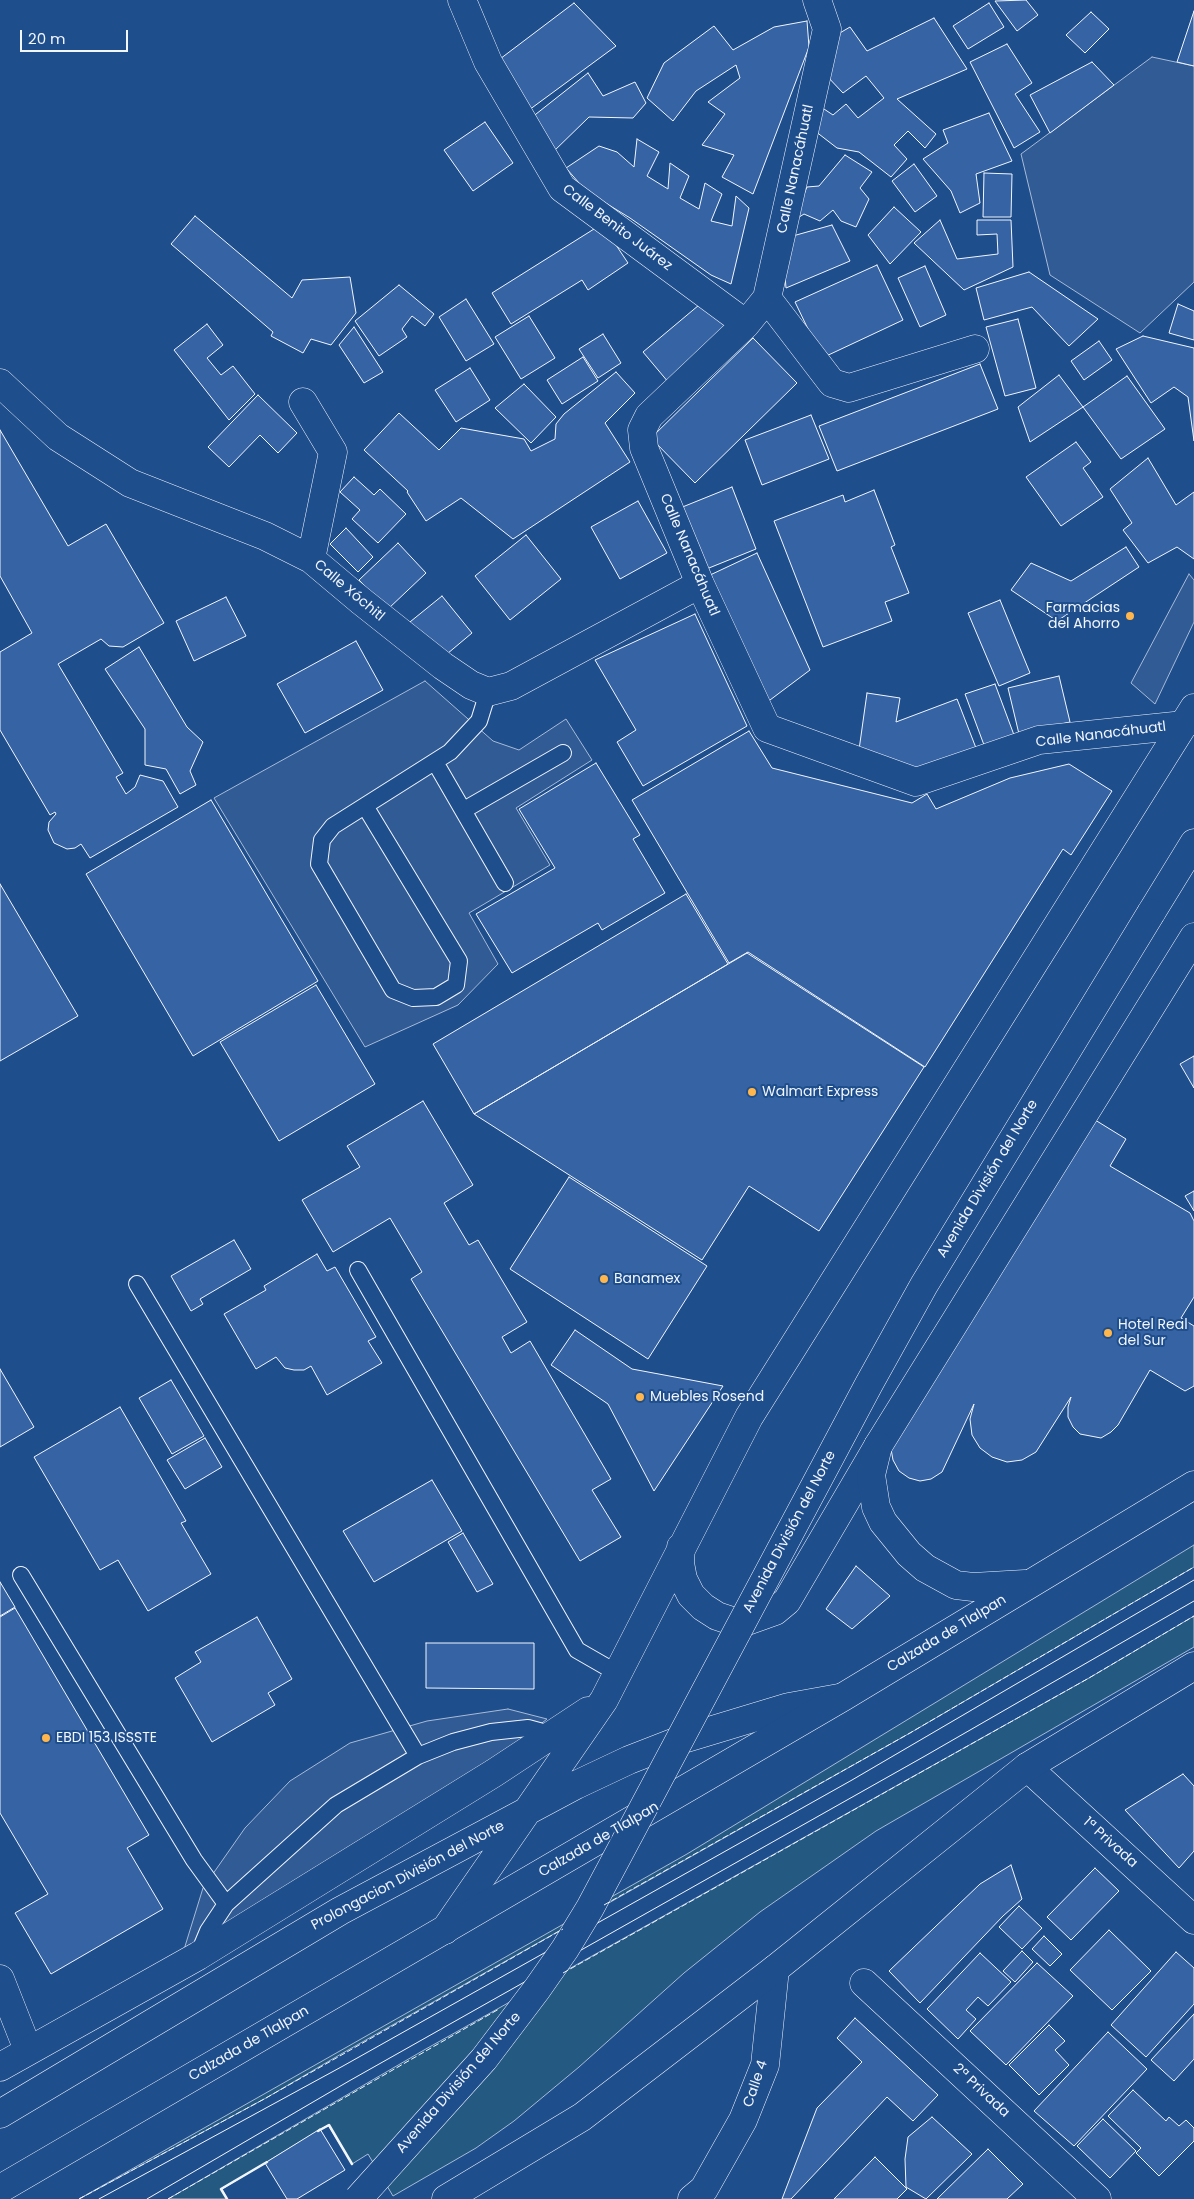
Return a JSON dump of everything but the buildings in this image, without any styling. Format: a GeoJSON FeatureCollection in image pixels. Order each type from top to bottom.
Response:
{"type":"FeatureCollection","features":[{"type":"Feature","properties":{"kind":"main road","name":"Calle Benito Juárez"},"geometry":{"type":"LineString","coordinates":[[462,0],[488,62],[562,188],[746,324]]}},
{"type":"Feature","properties":{"kind":"main road","name":"Calle Nanacáhuatl"},"geometry":{"type":"LineString","coordinates":[[818,0],[827,29],[767,298],[746,324],[650,416],[642,430],[644,448],[700,584],[767,728],[916,782],[1039,740],[1189,716]]}},
{"type":"Feature","properties":{"kind":"main road"},"geometry":{"type":"LineString","coordinates":[[767,298],[832,383],[848,388],[975,349]]}},
{"type":"Feature","properties":{"kind":"main road","name":"Calle Xóchitl"},"geometry":{"type":"LineString","coordinates":[[0,383],[58,437],[130,483],[265,536],[311,558],[361,601],[443,666],[471,685],[488,692]]}},
{"type":"Feature","properties":{"kind":"main road"},"geometry":{"type":"LineString","coordinates":[[303,402],[333,452],[311,558]]}},
{"type":"Feature","properties":{"kind":"main road"},"geometry":{"type":"LineString","coordinates":[[488,692],[511,686],[700,584]]}},
{"type":"Feature","properties":{"kind":"main road"},"geometry":{"type":"LineString","coordinates":[[445,1930],[604,1700],[681,1546],[749,1417],[1189,716]]}},
{"type":"Feature","properties":{"kind":"main road","name":"Avenida División del Norte"},"geometry":{"type":"LineString","coordinates":[[358,2199],[484,2059],[538,1989],[565,1949],[590,1908],[924,1284],[1194,843]]}},
{"type":"Feature","properties":{"kind":"main road"},"geometry":{"type":"LineString","coordinates":[[681,1546],[680,1563],[683,1579],[691,1595],[702,1607],[717,1616],[732,1621],[747,1621],[776,1611],[787,1601],[796,1589],[878,1446],[1194,938]]}},
{"type":"Feature","properties":{"kind":"main road"},"geometry":{"type":"LineString","coordinates":[[878,1446],[871,1475],[876,1507],[883,1522],[909,1554],[925,1568],[956,1585],[973,1587],[1032,1583]]}},
{"type":"Feature","properties":{"kind":"main road","name":"Calzada de Tlalpan"},"geometry":{"type":"LineString","coordinates":[[0,2189],[843,1697],[1194,1485]]}},
{"type":"Feature","properties":{"kind":"main road"},"geometry":{"type":"LineString","coordinates":[[446,2199],[582,2117],[775,1969],[1027,1767],[1194,1666]]}},
{"type":"Feature","properties":{"kind":"main road","name":"Prolongacion División del Norte"},"geometry":{"type":"LineString","coordinates":[[0,2114],[340,1911],[525,1812],[629,1760],[683,1739],[735,1722],[843,1697]]}},
{"type":"Feature","properties":{"kind":"main road"},"geometry":{"type":"LineString","coordinates":[[0,2067],[198,1956],[554,1735],[604,1700]]}},
{"type":"Feature","properties":{"kind":"main road","name":"1ª Privada"},"geometry":{"type":"LineString","coordinates":[[1027,1767],[1194,1920]]}},
{"type":"Feature","properties":{"kind":"main road","name":"Calle 4"},"geometry":{"type":"LineString","coordinates":[[704,2196],[743,2120],[765,2066],[775,1969]]}},
{"type":"Feature","properties":{"kind":"main road"},"geometry":{"type":"LineString","coordinates":[[0,1978],[28,2050]]}},
{"type":"Feature","properties":{"kind":"main road","name":"2ª Privada"},"geometry":{"type":"LineString","coordinates":[[864,1983],[1097,2199]]}},
{"type":"Feature","properties":{"kind":"lane"},"geometry":{"type":"LineString","coordinates":[[365,806],[460,961],[456,985],[436,997],[413,998],[393,990],[319,864],[322,840],[333,826],[450,752],[479,721],[488,692]]}},
{"type":"Feature","properties":{"kind":"lane"},"geometry":{"type":"LineString","coordinates":[[464,810],[563,753]]}},
{"type":"Feature","properties":{"kind":"lane"},"geometry":{"type":"LineString","coordinates":[[436,762],[505,883]]}},
{"type":"Feature","properties":{"kind":"lane"},"geometry":{"type":"LineString","coordinates":[[358,1270],[577,1650],[617,1672]]}},
{"type":"Feature","properties":{"kind":"lane"},"geometry":{"type":"LineString","coordinates":[[137,1284],[418,1756]]}},
{"type":"Feature","properties":{"kind":"lane"},"geometry":{"type":"LineString","coordinates":[[21,1575],[194,1860],[226,1904]]}},
{"type":"Feature","properties":{"kind":"lane"},"geometry":{"type":"LineString","coordinates":[[198,1956],[208,1931],[226,1904],[336,1805],[418,1756],[453,1742],[491,1732],[528,1728],[554,1735]]}},
{"type":"Feature","properties":{"kind":"shaded area"},"geometry":{"type":"Polygon","coordinates":[[[1152,57],[1194,66],[1194,282],[1140,333],[1050,275],[1021,154],[1152,57]]]}},
{"type":"Feature","properties":{"kind":"shaded area"},"geometry":{"type":"Polygon","coordinates":[[[1189,574],[1194,580],[1194,622],[1155,704],[1131,683],[1189,574]]]}},
{"type":"Feature","properties":{"kind":"shaded area"},"geometry":{"type":"Polygon","coordinates":[[[425,681],[493,741],[519,750],[566,719],[592,760],[516,808],[550,865],[469,913],[498,964],[458,1005],[365,1047],[214,798],[425,681]]]}},
{"type":"Feature","properties":{"kind":"shaded area"},"geometry":{"type":"Polygon","coordinates":[[[1194,1545],[1194,1567],[910,1733],[266,2098],[79,2199],[687,1854],[1194,1545]]]}},
{"type":"Feature","properties":{"kind":"shaded area"},"geometry":{"type":"Polygon","coordinates":[[[1194,1616],[1194,1647],[876,1831],[760,1912],[684,1973],[579,2067],[514,2121],[476,2148],[393,2196],[368,2154],[352,2164],[328,2125],[222,2189],[227,2199],[168,2199],[424,2050],[1089,1678],[1194,1616]]]}},
{"type":"Feature","properties":{"kind":"shaded area"},"geometry":{"type":"Polygon","coordinates":[[[508,1709],[547,1719],[461,1787],[182,1956],[203,1888],[245,1828],[290,1781],[350,1743],[427,1721],[508,1709]]]}},
{"type":"Feature","properties":{"kind":"tram line"},"geometry":{"type":"LineString","coordinates":[[99,2199],[343,2066],[852,1780],[1194,1580]]}},
{"type":"Feature","properties":{"kind":"tram line"},"geometry":{"type":"LineString","coordinates":[[147,2199],[349,2081],[925,1756],[1194,1601]]}},
{"type":"Feature","properties":{"kind":"fence"},"geometry":{"type":"LineString","coordinates":[[604,1905],[910,1733],[1194,1567]]}},
{"type":"Feature","properties":{"kind":"fence"},"geometry":{"type":"LineString","coordinates":[[563,1973],[1089,1678],[1194,1616]]}},
{"type":"Feature","properties":{"kind":"fence"},"geometry":{"type":"LineString","coordinates":[[79,2199],[266,2098],[563,1929]]}},
{"type":"Feature","properties":{"kind":"fence"},"geometry":{"type":"LineString","coordinates":[[168,2199],[499,2009]]}},
{"type":"Feature","properties":{"kind":"wall"},"geometry":{"type":"LineString","coordinates":[[318,2131],[329,2125],[352,2164]]}},
{"type":"Feature","properties":{"kind":"wall"},"geometry":{"type":"LineString","coordinates":[[227,2199],[221,2189],[267,2162]]}},
{"type":"Feature","properties":{"kind":"place","name":"Farmacias del Ahorro"},"geometry":{"type":"Point","coordinates":[1130,616]}},
{"type":"Feature","properties":{"kind":"place","name":"Walmart Express"},"geometry":{"type":"Point","coordinates":[752,1092]}},
{"type":"Feature","properties":{"kind":"place","name":"Banamex"},"geometry":{"type":"Point","coordinates":[604,1279]}},
{"type":"Feature","properties":{"kind":"place","name":"Hotel Real del Sur"},"geometry":{"type":"Point","coordinates":[1108,1333]}},
{"type":"Feature","properties":{"kind":"place","name":"Muebles Rosend"},"geometry":{"type":"Point","coordinates":[640,1397]}},
{"type":"Feature","properties":{"kind":"place","name":"EBDI 153 ISSSTE"},"geometry":{"type":"Point","coordinates":[46,1738]}}]}
